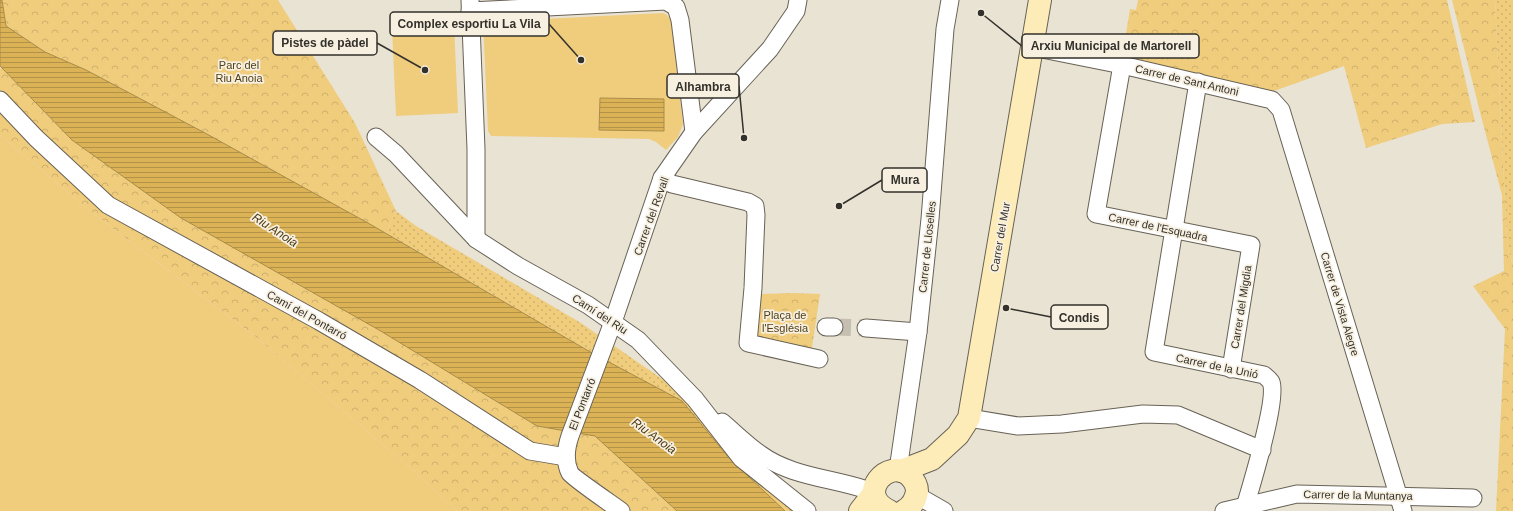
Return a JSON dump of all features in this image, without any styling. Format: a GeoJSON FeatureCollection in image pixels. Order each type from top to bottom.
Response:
{"type":"FeatureCollection","features":[{"type":"Feature","properties":{"kind":"main road","name":"Carrer del Mur"},"geometry":{"type":"LineString","coordinates":[[932,460],[958,435],[969,418],[1040,0]]}},
{"type":"Feature","properties":{"kind":"main road"},"geometry":{"type":"LineString","coordinates":[[892,501],[879,479],[889,472],[932,460]]}},
{"type":"Feature","properties":{"kind":"main road"},"geometry":{"type":"LineString","coordinates":[[892,501],[932,460]]}},
{"type":"Feature","properties":{"kind":"main road"},"geometry":{"type":"LineString","coordinates":[[860,511],[892,501],[914,480],[899,470]]}},
{"type":"Feature","properties":{"kind":"street","name":"Carrer del Revall"},"geometry":{"type":"LineString","coordinates":[[602,352],[614,322],[662,178],[694,132],[770,49],[796,11],[798,0]]}},
{"type":"Feature","properties":{"kind":"street","name":"Carrer de Lloselles"},"geometry":{"type":"LineString","coordinates":[[899,470],[918,332],[932,196],[945,29],[950,0]]}},
{"type":"Feature","properties":{"kind":"street"},"geometry":{"type":"LineString","coordinates":[[476,239],[476,149],[470,6],[666,1],[676,7],[680,20],[694,132]]}},
{"type":"Feature","properties":{"kind":"street","name":"Carrer de Sant Antoni"},"geometry":{"type":"LineString","coordinates":[[1032,47],[1122,65],[1272,100]]}},
{"type":"Feature","properties":{"kind":"street","name":"Carrer de l'Esquadra"},"geometry":{"type":"LineString","coordinates":[[1122,65],[1096,214],[1251,245]]}},
{"type":"Feature","properties":{"kind":"street"},"geometry":{"type":"LineString","coordinates":[[1174,230],[1198,82]]}},
{"type":"Feature","properties":{"kind":"street","name":"Camí del Pontarró"},"geometry":{"type":"LineString","coordinates":[[0,100],[36,138],[108,205],[319,321],[420,380],[530,451],[566,457]]}},
{"type":"Feature","properties":{"kind":"street","name":"Carrer de Vista Alegre"},"geometry":{"type":"LineString","coordinates":[[1272,100],[1281,110],[1400,504]]}},
{"type":"Feature","properties":{"kind":"street","name":"Camí del Riu"},"geometry":{"type":"LineString","coordinates":[[376,137],[396,154],[476,239],[518,266],[568,292],[630,333],[646,347],[695,399],[741,458],[807,511]]}},
{"type":"Feature","properties":{"kind":"street"},"geometry":{"type":"LineString","coordinates":[[662,178],[672,184],[748,202],[754,206],[756,215],[748,344],[819,359]]}},
{"type":"Feature","properties":{"kind":"street","name":"Carrer de la Unió"},"geometry":{"type":"LineString","coordinates":[[1174,230],[1154,352],[1264,375],[1271,382],[1272,393],[1262,450],[1246,509]]}},
{"type":"Feature","properties":{"kind":"street","name":"Carrer del Migdia"},"geometry":{"type":"LineString","coordinates":[[1231,369],[1251,245]]}},
{"type":"Feature","properties":{"kind":"street"},"geometry":{"type":"LineString","coordinates":[[866,328],[918,332]]}},
{"type":"Feature","properties":{"kind":"street","name":"El Pontarró"},"geometry":{"type":"LineString","coordinates":[[566,457],[567,445],[570,436],[602,352]]}},
{"type":"Feature","properties":{"kind":"street"},"geometry":{"type":"LineString","coordinates":[[695,399],[761,455],[785,467],[864,490],[892,501],[944,511]]}},
{"type":"Feature","properties":{"kind":"street"},"geometry":{"type":"LineString","coordinates":[[969,418],[1018,426],[1062,424],[1144,414],[1178,415],[1262,450]]}},
{"type":"Feature","properties":{"kind":"street"},"geometry":{"type":"LineString","coordinates":[[566,457],[571,474],[621,511]]}},
{"type":"Feature","properties":{"kind":"street","name":"Carrer de la Muntanya"},"geometry":{"type":"LineString","coordinates":[[1224,511],[1246,509],[1297,494],[1400,504],[1473,498]]}},
{"type":"Feature","properties":{"kind":"green space","name":"Parc del Riu Anoia"},"geometry":{"type":"Polygon","coordinates":[[[2,0],[278,0],[355,123],[396,211],[386,234],[86,70],[45,52],[6,26],[2,0]]]}},
{"type":"Feature","properties":{"kind":"green space"},"geometry":{"type":"Polygon","coordinates":[[[1138,0],[1447,0],[1475,122],[1442,124],[1366,148],[1344,66],[1274,91],[1270,95],[1228,81],[1202,78],[1122,58],[1130,9],[1136,10],[1138,0]]]}},
{"type":"Feature","properties":{"kind":"green space"},"geometry":{"type":"Polygon","coordinates":[[[1452,0],[1495,0],[1507,242],[1513,266],[1513,511],[1496,511],[1505,329],[1473,286],[1504,271],[1502,195],[1452,0]]]}},
{"type":"Feature","properties":{"kind":"green space"},"geometry":{"type":"Polygon","coordinates":[[[1495,0],[1513,0],[1513,266],[1507,242],[1495,0]]]}},
{"type":"Feature","properties":{"kind":"green space"},"geometry":{"type":"Polygon","coordinates":[[[663,13],[671,20],[683,124],[678,137],[666,150],[656,142],[649,139],[491,136],[488,131],[483,22],[663,13]]]}},
{"type":"Feature","properties":{"kind":"green space"},"geometry":{"type":"Polygon","coordinates":[[[454,25],[458,113],[396,116],[392,28],[454,25]]]}},
{"type":"Feature","properties":{"kind":"green space"},"geometry":{"type":"Polygon","coordinates":[[[2,68],[72,140],[537,426],[595,436],[677,511],[457,511],[414,471],[257,338],[94,214],[0,135],[0,69],[2,68]]]}},
{"type":"Feature","properties":{"kind":"green space"},"geometry":{"type":"Polygon","coordinates":[[[0,135],[94,214],[257,338],[414,471],[457,511],[0,511],[0,135]]]}},
{"type":"Feature","properties":{"kind":"green space"},"geometry":{"type":"Polygon","coordinates":[[[396,211],[416,226],[581,323],[668,383],[793,511],[785,511],[730,459],[682,401],[592,353],[386,234],[396,211]]]}},
{"type":"Feature","properties":{"kind":"green space","name":"Plaça de l'Església"},"geometry":{"type":"Polygon","coordinates":[[[762,294],[820,294],[811,354],[757,337],[760,297],[762,294]]]}},
{"type":"Feature","properties":{"kind":"water","name":"Riu Anoia"},"geometry":{"type":"Polygon","coordinates":[[[0,0],[2,0],[6,26],[45,52],[86,70],[205,133],[368,223],[592,353],[682,401],[730,459],[785,511],[677,511],[595,436],[537,426],[379,330],[181,218],[72,140],[0,66],[0,0]]]}},
{"type":"Feature","properties":{"kind":"water"},"geometry":{"type":"Polygon","coordinates":[[[600,98],[664,99],[664,131],[599,130],[600,98]]]}},
{"type":"Feature","properties":{"kind":"tunnel"},"geometry":{"type":"LineString","coordinates":[[834,327],[866,328]]}},
{"type":"Feature","properties":{"kind":"place","name":"Arxiu Municipal de Martorell"},"geometry":{"type":"Point","coordinates":[981,13]}},
{"type":"Feature","properties":{"kind":"place","name":"Complex esportiu La Vila"},"geometry":{"type":"Point","coordinates":[581,60]}},
{"type":"Feature","properties":{"kind":"place","name":"Pistes de pàdel"},"geometry":{"type":"Point","coordinates":[425,70]}},
{"type":"Feature","properties":{"kind":"place","name":"Alhambra"},"geometry":{"type":"Point","coordinates":[744,138]}},
{"type":"Feature","properties":{"kind":"place","name":"Mura"},"geometry":{"type":"Point","coordinates":[839,206]}},
{"type":"Feature","properties":{"kind":"place","name":"Condis"},"geometry":{"type":"Point","coordinates":[1006,308]}}]}
